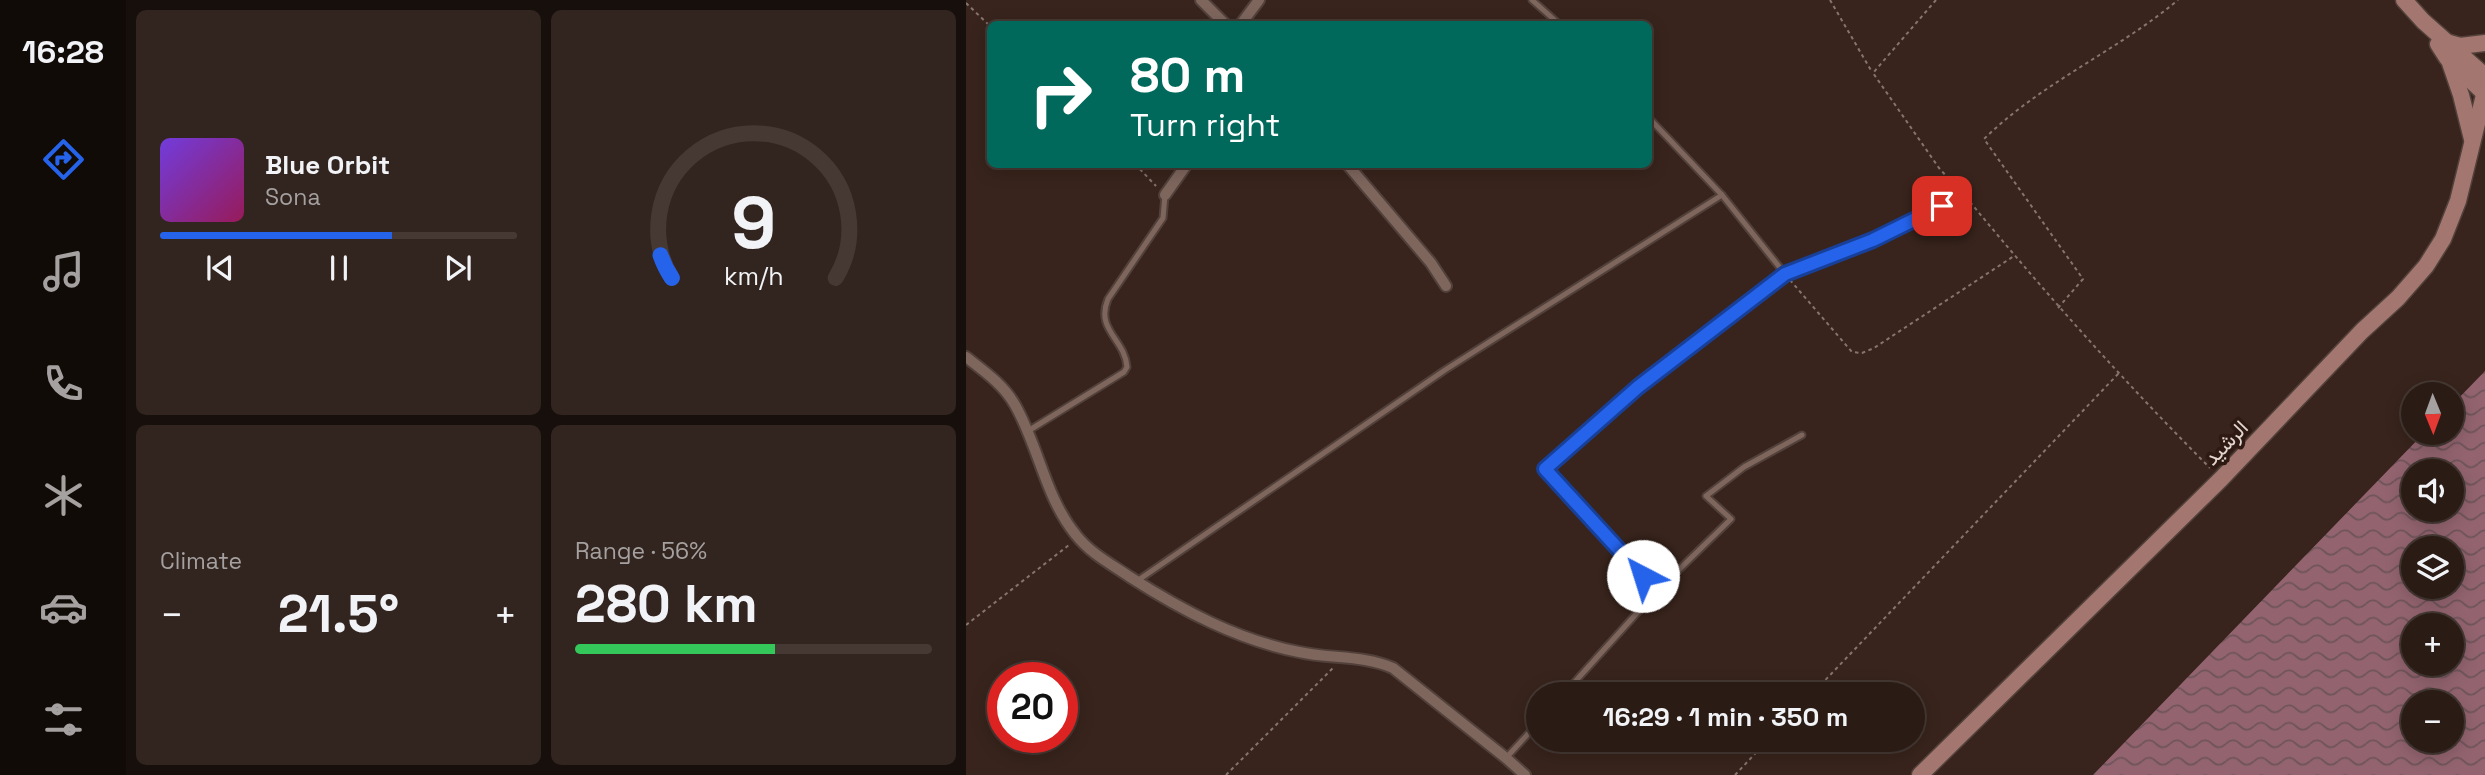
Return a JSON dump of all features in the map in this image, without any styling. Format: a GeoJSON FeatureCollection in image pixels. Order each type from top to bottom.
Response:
{"type":"FeatureCollection","features":[{"type":"Feature","properties":{"kind":"main road"},"geometry":{"type":"LineString","coordinates":[[2404,0],[2485,92]]}},
{"type":"Feature","properties":{"kind":"main road"},"geometry":{"type":"LineString","coordinates":[[2447,50],[2485,43]]}},
{"type":"Feature","properties":{"kind":"main road"},"geometry":{"type":"LineString","coordinates":[[2447,50],[2485,76]]}},
{"type":"Feature","properties":{"kind":"main road"},"geometry":{"type":"LineString","coordinates":[[2447,50],[2462,95],[2473,142]]}},
{"type":"Feature","properties":{"kind":"main road","name":"الرشيد"},"geometry":{"type":"LineString","coordinates":[[1920,775],[2221,479],[2426,266],[2443,239],[2458,201],[2485,92]]}},
{"type":"Feature","properties":{"kind":"street"},"geometry":{"type":"LineString","coordinates":[[1200,0],[1223,21]]}},
{"type":"Feature","properties":{"kind":"street"},"geometry":{"type":"LineString","coordinates":[[1243,21],[1259,0]]}},
{"type":"Feature","properties":{"kind":"street"},"geometry":{"type":"LineString","coordinates":[[1165,195],[1184,168]]}},
{"type":"Feature","properties":{"kind":"street"},"geometry":{"type":"LineString","coordinates":[[1351,168],[1432,264],[1446,286]]}},
{"type":"Feature","properties":{"kind":"street"},"geometry":{"type":"LineString","coordinates":[[966,357],[1005,390],[1014,403],[1063,519],[1078,538],[1098,556],[1164,600],[1245,638],[1314,656],[1372,660],[1393,668],[1525,775]]}},
{"type":"Feature","properties":{"kind":"lane"},"geometry":{"type":"LineString","coordinates":[[1532,0],[1556,21]]}},
{"type":"Feature","properties":{"kind":"lane"},"geometry":{"type":"LineString","coordinates":[[1652,121],[1721,195],[1785,274]]}},
{"type":"Feature","properties":{"kind":"lane"},"geometry":{"type":"LineString","coordinates":[[1028,431],[1124,372],[1127,367],[1127,359],[1107,327],[1104,309],[1163,218],[1165,195]]}},
{"type":"Feature","properties":{"kind":"lane"},"geometry":{"type":"LineString","coordinates":[[1137,581],[1445,370],[1721,195]]}},
{"type":"Feature","properties":{"kind":"lane"},"geometry":{"type":"LineString","coordinates":[[1656,592],[1545,469],[1638,387],[1785,274],[1873,240],[1965,195]]}},
{"type":"Feature","properties":{"kind":"lane"},"geometry":{"type":"LineString","coordinates":[[1575,682],[1656,592],[1731,519],[1706,496],[1744,467],[1802,436]]}},
{"type":"Feature","properties":{"kind":"lane"},"geometry":{"type":"LineString","coordinates":[[1507,758],[1526,737]]}},
{"type":"Feature","properties":{"kind":"path"},"geometry":{"type":"LineString","coordinates":[[1830,0],[1873,73],[1939,168],[1965,195],[2058,308],[2120,372],[2152,410],[2221,479]]}},
{"type":"Feature","properties":{"kind":"path"},"geometry":{"type":"LineString","coordinates":[[1873,73],[1936,0]]}},
{"type":"Feature","properties":{"kind":"path"},"geometry":{"type":"LineString","coordinates":[[2058,308],[2083,279],[1984,139],[2003,120],[2161,15],[2178,0]]}},
{"type":"Feature","properties":{"kind":"path"},"geometry":{"type":"LineString","coordinates":[[966,3],[987,23]]}},
{"type":"Feature","properties":{"kind":"path"},"geometry":{"type":"LineString","coordinates":[[1139,168],[1165,195]]}},
{"type":"Feature","properties":{"kind":"path"},"geometry":{"type":"LineString","coordinates":[[1785,274],[1852,352],[1862,354],[2015,256]]}},
{"type":"Feature","properties":{"kind":"path"},"geometry":{"type":"LineString","coordinates":[[1823,682],[2120,372]]}},
{"type":"Feature","properties":{"kind":"path"},"geometry":{"type":"LineString","coordinates":[[966,625],[1078,538]]}},
{"type":"Feature","properties":{"kind":"path"},"geometry":{"type":"LineString","coordinates":[[1226,775],[1344,658]]}},
{"type":"Feature","properties":{"kind":"path"},"geometry":{"type":"LineString","coordinates":[[1735,775],[1757,752]]}},
{"type":"Feature","properties":{"kind":"water"},"geometry":{"type":"Polygon","coordinates":[[[2485,371],[2485,775],[2093,775],[2412,445],[2464,445],[2464,393],[2485,371]]]}},
{"type":"Feature","properties":{"kind":"route"},"geometry":{"type":"LineString","coordinates":[[1643,576],[1545,469],[1638,387],[1785,274],[1873,240],[1942,206]]}}]}
